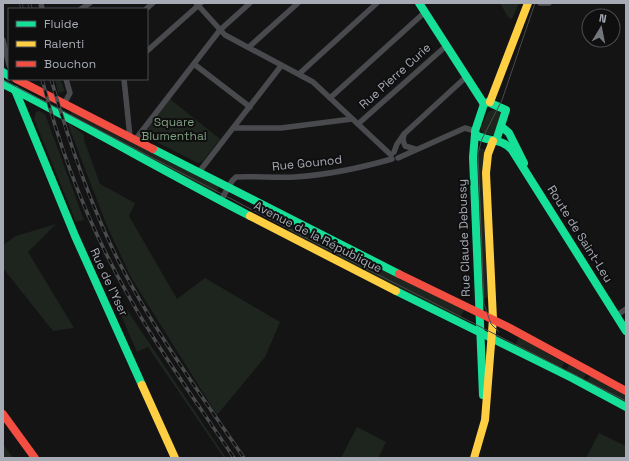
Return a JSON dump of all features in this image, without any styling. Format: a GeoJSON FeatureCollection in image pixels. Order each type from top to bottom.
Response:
{"type":"FeatureCollection","features":[{"type":"Feature","properties":{"kind":"main road"},"geometry":{"type":"LineString","coordinates":[[419,3],[466,77],[487,103]]}},
{"type":"Feature","properties":{"kind":"main road","name":"Rue Claude Debussy"},"geometry":{"type":"LineString","coordinates":[[485,415],[481,337],[478,313],[473,153],[475,133],[528,3]]}},
{"type":"Feature","properties":{"kind":"main road","name":"Avenue de la République"},"geometry":{"type":"LineString","coordinates":[[18,80],[493,320],[626,391]]}},
{"type":"Feature","properties":{"kind":"main road","name":"Avenue de la République"},"geometry":{"type":"LineString","coordinates":[[3,84],[88,127],[115,144],[490,342],[626,406]]}},
{"type":"Feature","properties":{"kind":"main road","name":"Rue de l'Yser"},"geometry":{"type":"LineString","coordinates":[[15,90],[75,236],[175,458]]}},
{"type":"Feature","properties":{"kind":"main road"},"geometry":{"type":"LineString","coordinates":[[25,114],[32,99]]}},
{"type":"Feature","properties":{"kind":"main road","name":"Rue Claude Debussy"},"geometry":{"type":"LineString","coordinates":[[485,415],[493,320],[486,173],[488,154],[502,127],[506,110],[487,103]]}},
{"type":"Feature","properties":{"kind":"main road","name":"Route de Saint-Leu"},"geometry":{"type":"LineString","coordinates":[[502,127],[509,133],[521,154],[526,170]]}},
{"type":"Feature","properties":{"kind":"main road","name":"Route de Saint-Leu"},"geometry":{"type":"LineString","coordinates":[[475,133],[487,141],[494,141],[507,145],[526,170],[626,331]]}},
{"type":"Feature","properties":{"kind":"main road"},"geometry":{"type":"LineString","coordinates":[[3,414],[35,458]]}},
{"type":"Feature","properties":{"kind":"main road"},"geometry":{"type":"LineString","coordinates":[[474,458],[485,415]]}},
{"type":"Feature","properties":{"kind":"street"},"geometry":{"type":"LineString","coordinates":[[132,138],[194,64],[220,30],[250,3]]}},
{"type":"Feature","properties":{"kind":"street"},"geometry":{"type":"LineString","coordinates":[[249,47],[298,3]]}},
{"type":"Feature","properties":{"kind":"street"},"geometry":{"type":"LineString","coordinates":[[298,74],[378,3]]}},
{"type":"Feature","properties":{"kind":"street"},"geometry":{"type":"LineString","coordinates":[[541,3],[548,3]]}},
{"type":"Feature","properties":{"kind":"street"},"geometry":{"type":"LineString","coordinates":[[148,50],[198,4],[220,30],[281,66],[313,82],[394,156],[397,144],[404,134],[466,77]]}},
{"type":"Feature","properties":{"kind":"street"},"geometry":{"type":"LineString","coordinates":[[330,98],[425,12]]}},
{"type":"Feature","properties":{"kind":"street"},"geometry":{"type":"LineString","coordinates":[[3,40],[8,60]]}},
{"type":"Feature","properties":{"kind":"street","name":"Rue Pierre Curie"},"geometry":{"type":"LineString","coordinates":[[358,124],[446,46]]}},
{"type":"Feature","properties":{"kind":"street"},"geometry":{"type":"LineString","coordinates":[[194,64],[250,107]]}},
{"type":"Feature","properties":{"kind":"street"},"geometry":{"type":"LineString","coordinates":[[199,172],[281,66]]}},
{"type":"Feature","properties":{"kind":"street"},"geometry":{"type":"LineString","coordinates":[[64,104],[70,93],[66,80]]}},
{"type":"Feature","properties":{"kind":"street"},"geometry":{"type":"LineString","coordinates":[[124,80],[132,138]]}},
{"type":"Feature","properties":{"kind":"street"},"geometry":{"type":"LineString","coordinates":[[234,128],[292,128],[352,119]]}},
{"type":"Feature","properties":{"kind":"street","name":"Rue Gounod"},"geometry":{"type":"LineString","coordinates":[[228,186],[236,177],[276,178],[325,174],[351,169],[416,150],[466,128],[475,133]]}},
{"type":"Feature","properties":{"kind":"street"},"geometry":{"type":"LineString","coordinates":[[404,134],[404,144],[408,148],[416,150]]}},
{"type":"Feature","properties":{"kind":"street"},"geometry":{"type":"LineString","coordinates":[[221,200],[228,186]]}},
{"type":"Feature","properties":{"kind":"street"},"geometry":{"type":"LineString","coordinates":[[617,315],[626,309]]}},
{"type":"Feature","properties":{"kind":"green space"},"geometry":{"type":"Polygon","coordinates":[[[500,3],[519,3],[512,19],[508,17],[500,3]]]}},
{"type":"Feature","properties":{"kind":"green space"},"geometry":{"type":"Polygon","coordinates":[[[55,80],[60,80],[65,91],[58,93],[55,80]]]}},
{"type":"Feature","properties":{"kind":"green space","name":"Square Blumenthal"},"geometry":{"type":"Polygon","coordinates":[[[170,99],[220,139],[203,161],[198,163],[145,136],[145,132],[170,99]]]}},
{"type":"Feature","properties":{"kind":"green space"},"geometry":{"type":"Polygon","coordinates":[[[494,109],[501,113],[494,135],[483,134],[481,128],[488,112],[494,109]]]}},
{"type":"Feature","properties":{"kind":"green space"},"geometry":{"type":"Polygon","coordinates":[[[39,111],[45,114],[84,220],[76,222],[34,119],[36,112],[39,111]]]}},
{"type":"Feature","properties":{"kind":"green space"},"geometry":{"type":"Polygon","coordinates":[[[72,111],[219,187],[217,191],[214,193],[70,115],[72,111]]]}},
{"type":"Feature","properties":{"kind":"green space"},"geometry":{"type":"Polygon","coordinates":[[[67,122],[84,135],[84,140],[100,184],[135,203],[129,216],[177,299],[205,278],[280,322],[265,357],[217,415],[132,279],[107,226],[67,122]]]}},
{"type":"Feature","properties":{"kind":"green space"},"geometry":{"type":"Polygon","coordinates":[[[476,146],[486,150],[490,298],[480,298],[476,146]]]}},
{"type":"Feature","properties":{"kind":"green space"},"geometry":{"type":"Polygon","coordinates":[[[292,222],[464,310],[458,321],[287,232],[292,222]]]}},
{"type":"Feature","properties":{"kind":"green space"},"geometry":{"type":"Polygon","coordinates":[[[56,224],[28,252],[74,328],[53,331],[3,268],[3,245],[16,236],[56,224]]]}},
{"type":"Feature","properties":{"kind":"green space"},"geometry":{"type":"Polygon","coordinates":[[[127,310],[226,458],[224,458],[148,347],[137,352],[121,315],[127,310]]]}},
{"type":"Feature","properties":{"kind":"green space"},"geometry":{"type":"Polygon","coordinates":[[[519,337],[564,363],[561,370],[515,346],[519,337]]]}},
{"type":"Feature","properties":{"kind":"green space"},"geometry":{"type":"Polygon","coordinates":[[[569,365],[586,374],[582,381],[565,372],[569,365]]]}},
{"type":"Feature","properties":{"kind":"green space"},"geometry":{"type":"Polygon","coordinates":[[[590,376],[626,394],[626,403],[586,383],[590,376]]]}},
{"type":"Feature","properties":{"kind":"green space"},"geometry":{"type":"Polygon","coordinates":[[[357,427],[386,442],[378,458],[341,458],[357,427]]]}},
{"type":"Feature","properties":{"kind":"green space"},"geometry":{"type":"Polygon","coordinates":[[[599,433],[626,446],[626,458],[586,458],[599,433]]]}},
{"type":"Feature","properties":{"kind":"green space"},"geometry":{"type":"Polygon","coordinates":[[[3,444],[13,458],[3,458],[3,444]]]}},
{"type":"Feature","properties":{"kind":"tram line"},"geometry":{"type":"LineString","coordinates":[[499,332],[491,324],[484,304],[478,153],[482,139],[502,100],[535,3]]}},
{"type":"Feature","properties":{"kind":"tram line"},"geometry":{"type":"LineString","coordinates":[[3,80],[312,241],[626,401]]}},
{"type":"Feature","properties":{"kind":"railway"},"geometry":{"type":"LineString","coordinates":[[21,3],[22,8]]}},
{"type":"Feature","properties":{"kind":"railway"},"geometry":{"type":"LineString","coordinates":[[29,3],[31,8]]}},
{"type":"Feature","properties":{"kind":"railway"},"geometry":{"type":"LineString","coordinates":[[42,80],[58,135],[78,190],[114,270],[153,337],[234,458]]}},
{"type":"Feature","properties":{"kind":"railway"},"geometry":{"type":"LineString","coordinates":[[51,80],[81,173],[99,219],[120,264],[163,339],[244,458]]}},
{"type":"Feature","properties":{"kind":"traffic: fast"},"geometry":{"type":"LineString","coordinates":[[419,3],[484,104]]}},
{"type":"Feature","properties":{"kind":"traffic: fast"},"geometry":{"type":"LineString","coordinates":[[3,72],[8,75]]}},
{"type":"Feature","properties":{"kind":"traffic: fast"},"geometry":{"type":"LineString","coordinates":[[3,84],[250,216]]}},
{"type":"Feature","properties":{"kind":"traffic: fast"},"geometry":{"type":"LineString","coordinates":[[15,90],[75,236],[142,385]]}},
{"type":"Feature","properties":{"kind":"traffic: fast"},"geometry":{"type":"LineString","coordinates":[[496,141],[506,110],[488,102],[484,104],[475,131],[476,135],[504,144],[512,150],[626,331]]}},
{"type":"Feature","properties":{"kind":"traffic: fast"},"geometry":{"type":"LineString","coordinates":[[502,127],[509,133],[524,163]]}},
{"type":"Feature","properties":{"kind":"traffic: fast"},"geometry":{"type":"LineString","coordinates":[[475,134],[473,157],[483,395]]}},
{"type":"Feature","properties":{"kind":"traffic: fast"},"geometry":{"type":"LineString","coordinates":[[153,149],[399,274]]}},
{"type":"Feature","properties":{"kind":"traffic: fast"},"geometry":{"type":"LineString","coordinates":[[396,291],[572,378],[626,407]]}},
{"type":"Feature","properties":{"kind":"traffic: slow"},"geometry":{"type":"LineString","coordinates":[[490,102],[528,3]]}},
{"type":"Feature","properties":{"kind":"traffic: slow"},"geometry":{"type":"LineString","coordinates":[[474,458],[485,420],[493,319],[486,173],[488,154],[493,141]]}},
{"type":"Feature","properties":{"kind":"traffic: slow"},"geometry":{"type":"LineString","coordinates":[[250,216],[396,291]]}},
{"type":"Feature","properties":{"kind":"traffic: slow"},"geometry":{"type":"LineString","coordinates":[[142,385],[175,458]]}},
{"type":"Feature","properties":{"kind":"traffic: jam"},"geometry":{"type":"LineString","coordinates":[[18,80],[153,149]]}},
{"type":"Feature","properties":{"kind":"traffic: jam"},"geometry":{"type":"LineString","coordinates":[[399,274],[510,328],[626,391]]}},
{"type":"Feature","properties":{"kind":"traffic: jam"},"geometry":{"type":"LineString","coordinates":[[3,414],[35,458]]}}]}
